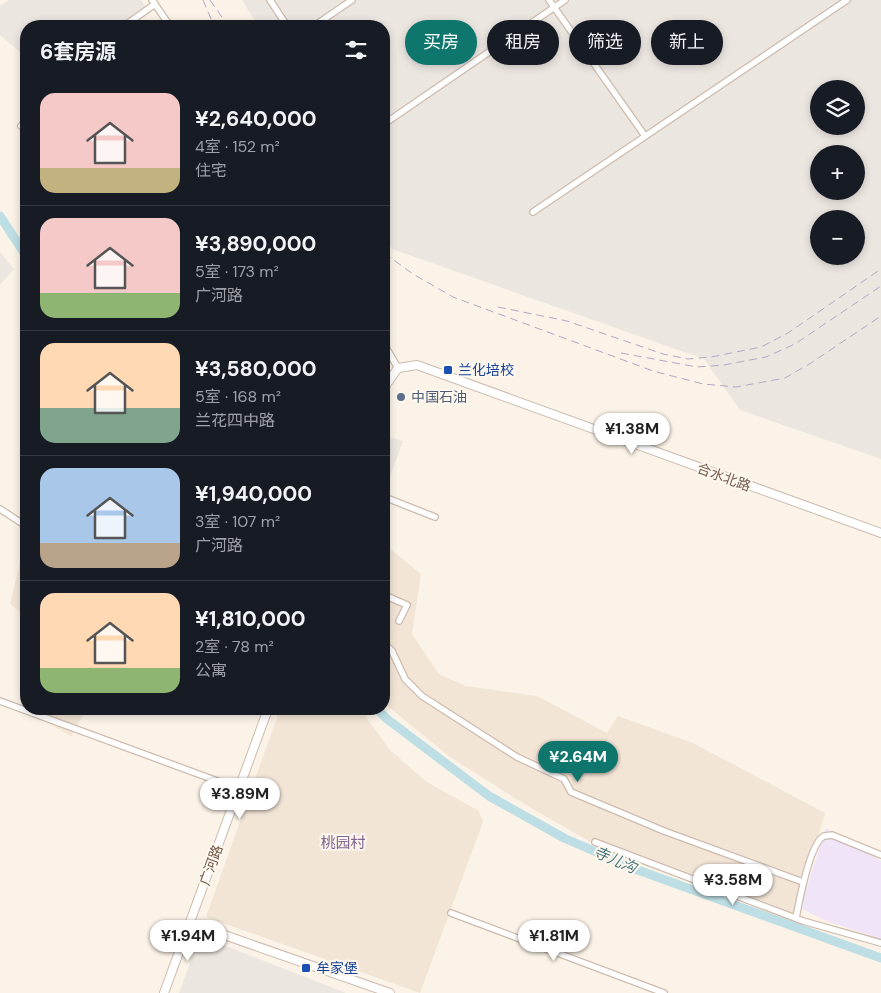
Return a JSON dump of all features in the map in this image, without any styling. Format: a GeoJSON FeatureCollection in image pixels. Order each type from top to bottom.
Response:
{"type":"FeatureCollection","features":[{"type":"Feature","properties":{"kind":"street"},"geometry":{"type":"LineString","coordinates":[[270,0],[283,20]]}},
{"type":"Feature","properties":{"kind":"street"},"geometry":{"type":"LineString","coordinates":[[323,20],[352,0]]}},
{"type":"Feature","properties":{"kind":"street"},"geometry":{"type":"LineString","coordinates":[[549,0],[645,136]]}},
{"type":"Feature","properties":{"kind":"street"},"geometry":{"type":"LineString","coordinates":[[390,120],[565,0]]}},
{"type":"Feature","properties":{"kind":"street"},"geometry":{"type":"LineString","coordinates":[[533,212],[847,0]]}},
{"type":"Feature","properties":{"kind":"street"},"geometry":{"type":"LineString","coordinates":[[131,20],[153,2],[166,20]]}},
{"type":"Feature","properties":{"kind":"street"},"geometry":{"type":"LineString","coordinates":[[390,354],[398,368],[390,379]]}},
{"type":"Feature","properties":{"kind":"street","name":"合水北路"},"geometry":{"type":"LineString","coordinates":[[398,368],[410,365],[426,368],[881,534]]}},
{"type":"Feature","properties":{"kind":"street"},"geometry":{"type":"LineString","coordinates":[[390,499],[435,517]]}},
{"type":"Feature","properties":{"kind":"street"},"geometry":{"type":"LineString","coordinates":[[0,509],[20,522]]}},
{"type":"Feature","properties":{"kind":"street"},"geometry":{"type":"LineString","coordinates":[[390,598],[407,605],[399,621]]}},
{"type":"Feature","properties":{"kind":"street"},"geometry":{"type":"LineString","coordinates":[[390,649],[405,679],[422,696],[517,757],[564,779],[571,792],[664,831],[803,882]]}},
{"type":"Feature","properties":{"kind":"street"},"geometry":{"type":"LineString","coordinates":[[0,701],[20,708]]}},
{"type":"Feature","properties":{"kind":"street"},"geometry":{"type":"LineString","coordinates":[[38,715],[239,789]]}},
{"type":"Feature","properties":{"kind":"street","name":"广河路"},"geometry":{"type":"LineString","coordinates":[[164,993],[266,715]]}},
{"type":"Feature","properties":{"kind":"street"},"geometry":{"type":"LineString","coordinates":[[796,918],[803,882],[818,843],[825,836],[832,835],[881,855]]}},
{"type":"Feature","properties":{"kind":"street"},"geometry":{"type":"LineString","coordinates":[[595,842],[796,918],[881,943]]}},
{"type":"Feature","properties":{"kind":"street"},"geometry":{"type":"LineString","coordinates":[[451,913],[664,993]]}},
{"type":"Feature","properties":{"kind":"street"},"geometry":{"type":"LineString","coordinates":[[190,924],[390,993]]}},
{"type":"Feature","properties":{"kind":"shaded area"},"geometry":{"type":"Polygon","coordinates":[[[9,0],[141,0],[146,7],[128,20],[20,20],[20,52],[0,35],[0,6],[9,0]]]}},
{"type":"Feature","properties":{"kind":"shaded area"},"geometry":{"type":"Polygon","coordinates":[[[242,0],[881,0],[881,459],[740,410],[704,359],[392,249],[390,246],[390,20],[254,20],[242,0]]]}},
{"type":"Feature","properties":{"kind":"shaded area"},"geometry":{"type":"Polygon","coordinates":[[[0,252],[14,269],[0,285],[0,252]]]}},
{"type":"Feature","properties":{"kind":"shaded area"},"geometry":{"type":"Polygon","coordinates":[[[390,437],[403,441],[390,477],[390,437]]]}},
{"type":"Feature","properties":{"kind":"shaded area"},"geometry":{"type":"Polygon","coordinates":[[[390,549],[421,574],[412,634],[439,674],[465,686],[537,696],[607,733],[618,716],[693,743],[825,813],[795,917],[592,843],[526,805],[450,757],[390,708],[390,549]]]}},
{"type":"Feature","properties":{"kind":"shaded area"},"geometry":{"type":"Polygon","coordinates":[[[20,563],[20,612],[10,604],[20,563]]]}},
{"type":"Feature","properties":{"kind":"shaded area"},"geometry":{"type":"Polygon","coordinates":[[[34,715],[83,715],[71,736],[34,715]]]}},
{"type":"Feature","properties":{"kind":"shaded area"},"geometry":{"type":"Polygon","coordinates":[[[278,715],[364,715],[390,750],[427,782],[479,811],[483,822],[420,993],[206,917],[278,715]]]}},
{"type":"Feature","properties":{"kind":"shaded area"},"geometry":{"type":"Polygon","coordinates":[[[826,828],[881,861],[881,939],[827,921],[800,908],[826,828]]]}},
{"type":"Feature","properties":{"kind":"shaded area"},"geometry":{"type":"Polygon","coordinates":[[[208,939],[346,993],[179,993],[198,941],[208,939]]]}},
{"type":"Feature","properties":{"kind":"waterway","name":"寺儿沟"},"geometry":{"type":"LineString","coordinates":[[0,216],[20,247]]}},
{"type":"Feature","properties":{"kind":"waterway","name":"寺儿沟"},"geometry":{"type":"LineString","coordinates":[[383,715],[489,796],[564,838],[635,869],[881,958]]}},
{"type":"Feature","properties":{"kind":"railway"},"geometry":{"type":"LineString","coordinates":[[203,0],[211,20]]}},
{"type":"Feature","properties":{"kind":"railway"},"geometry":{"type":"LineString","coordinates":[[210,0],[224,20]]}},
{"type":"Feature","properties":{"kind":"railway"},"geometry":{"type":"LineString","coordinates":[[390,257],[413,274],[453,297],[653,371],[703,384],[736,387],[785,378],[811,363],[881,316]]}},
{"type":"Feature","properties":{"kind":"railway"},"geometry":{"type":"LineString","coordinates":[[498,307],[567,321],[663,354],[688,359],[711,357],[761,347],[788,333],[881,269]]}},
{"type":"Feature","properties":{"kind":"railway"},"geometry":{"type":"LineString","coordinates":[[621,353],[697,367],[724,365],[766,357],[795,344],[881,286]]}},
{"type":"Feature","properties":{"kind":"place","name":"兰化培校"},"geometry":{"type":"Point","coordinates":[448,370]}},
{"type":"Feature","properties":{"kind":"place","name":"中国石油"},"geometry":{"type":"Point","coordinates":[401,397]}},
{"type":"Feature","properties":{"kind":"place","name":"牟家堡"},"geometry":{"type":"Point","coordinates":[306,968]}},
{"type":"Feature","properties":{"kind":"district","name":"桃园村"},"geometry":{"type":"Point","coordinates":[343,843]}}]}
